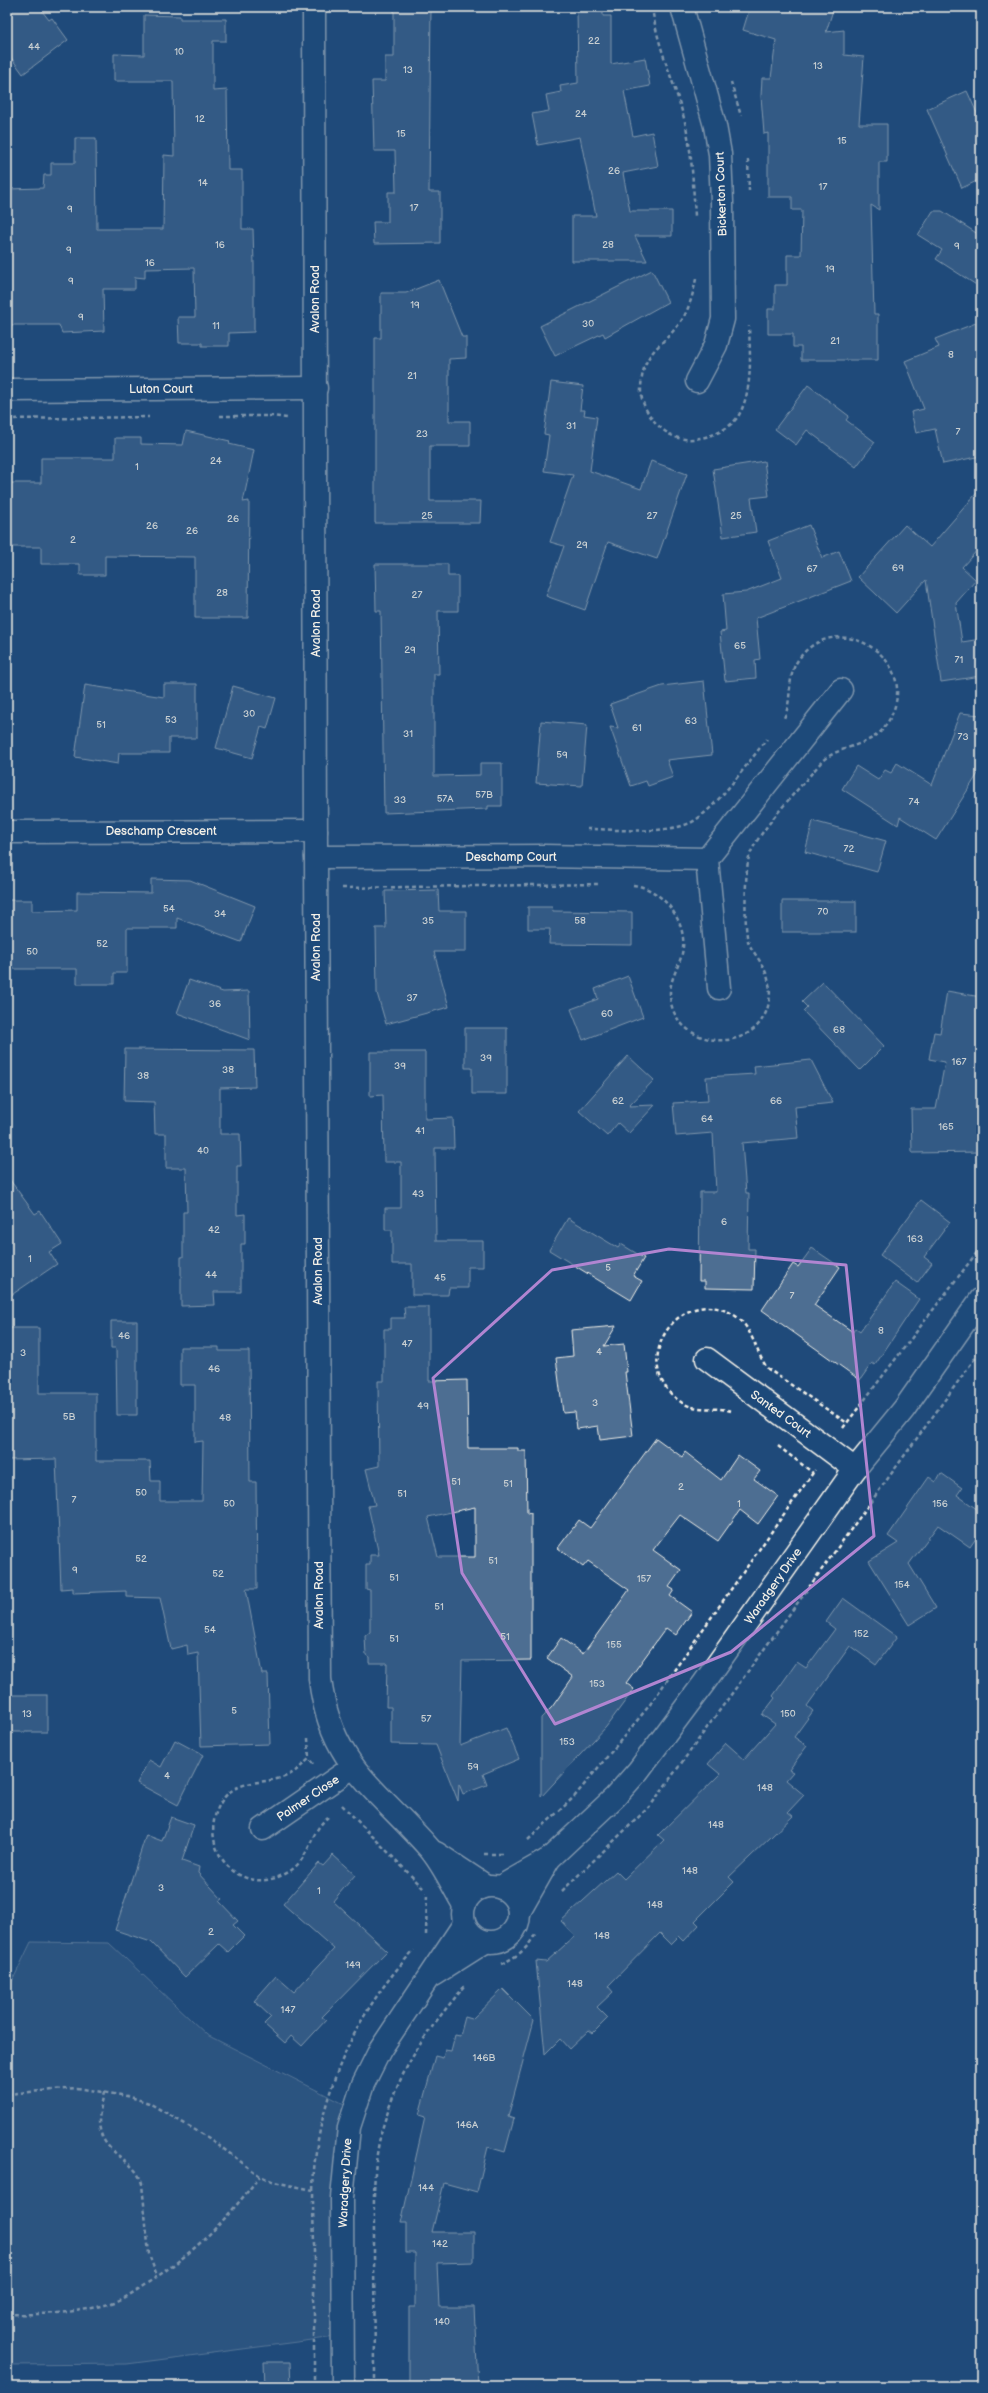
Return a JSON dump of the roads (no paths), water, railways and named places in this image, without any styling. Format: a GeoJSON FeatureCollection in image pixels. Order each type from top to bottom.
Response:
{"type":"FeatureCollection","features":[{"type":"Feature","properties":{"kind":"street","name":"Avalon Road"},"geometry":{"type":"LineString","coordinates":[[314,7],[320,1679],[322,1698],[331,1728],[344,1756],[430,1849],[464,1914]]}},
{"type":"Feature","properties":{"kind":"street","name":"Bickerton Court"},"geometry":{"type":"LineString","coordinates":[[682,7],[715,126],[720,154],[722,202],[723,319],[716,345],[697,381]]}},
{"type":"Feature","properties":{"kind":"street","name":"Luton Court"},"geometry":{"type":"LineString","coordinates":[[7,390],[316,388]]}},
{"type":"Feature","properties":{"kind":"street"},"geometry":{"type":"LineString","coordinates":[[720,988],[707,859],[841,690]]}},
{"type":"Feature","properties":{"kind":"street","name":"Deschamp Crescent"},"geometry":{"type":"LineString","coordinates":[[7,832],[316,831]]}},
{"type":"Feature","properties":{"kind":"street","name":"Deschamp Court"},"geometry":{"type":"LineString","coordinates":[[316,857],[544,856],[707,859]]}},
{"type":"Feature","properties":{"kind":"street","name":"Waradgery Drive"},"geometry":{"type":"LineString","coordinates":[[493,1887],[549,1859],[604,1807],[638,1771],[696,1694],[855,1469],[904,1409],[981,1299]]}},
{"type":"Feature","properties":{"kind":"street","name":"Santed Court"},"geometry":{"type":"LineString","coordinates":[[707,1359],[855,1469]]}},
{"type":"Feature","properties":{"kind":"street","name":"Palmer Close"},"geometry":{"type":"LineString","coordinates":[[263,1828],[353,1767]]}},
{"type":"Feature","properties":{"kind":"street","name":"Avalon Road"},"geometry":{"type":"LineString","coordinates":[[430,1849],[493,1887]]}},
{"type":"Feature","properties":{"kind":"street","name":"Waradgery Drive"},"geometry":{"type":"LineString","coordinates":[[519,1912],[549,1859]]}},
{"type":"Feature","properties":{"kind":"street"},"geometry":{"type":"LineString","coordinates":[[493,1887],[513,1897],[519,1912],[519,1921],[510,1936],[502,1941],[485,1942],[476,1939],[464,1914],[473,1892],[493,1887]]}},
{"type":"Feature","properties":{"kind":"street","name":"Waradgery Drive"},"geometry":{"type":"LineString","coordinates":[[343,2386],[342,2198],[349,2127],[364,2084],[380,2050],[428,1978],[464,1914]]}},
{"type":"Feature","properties":{"kind":"street","name":"Waradgery Drive"},"geometry":{"type":"LineString","coordinates":[[428,1978],[485,1942]]}}]}
